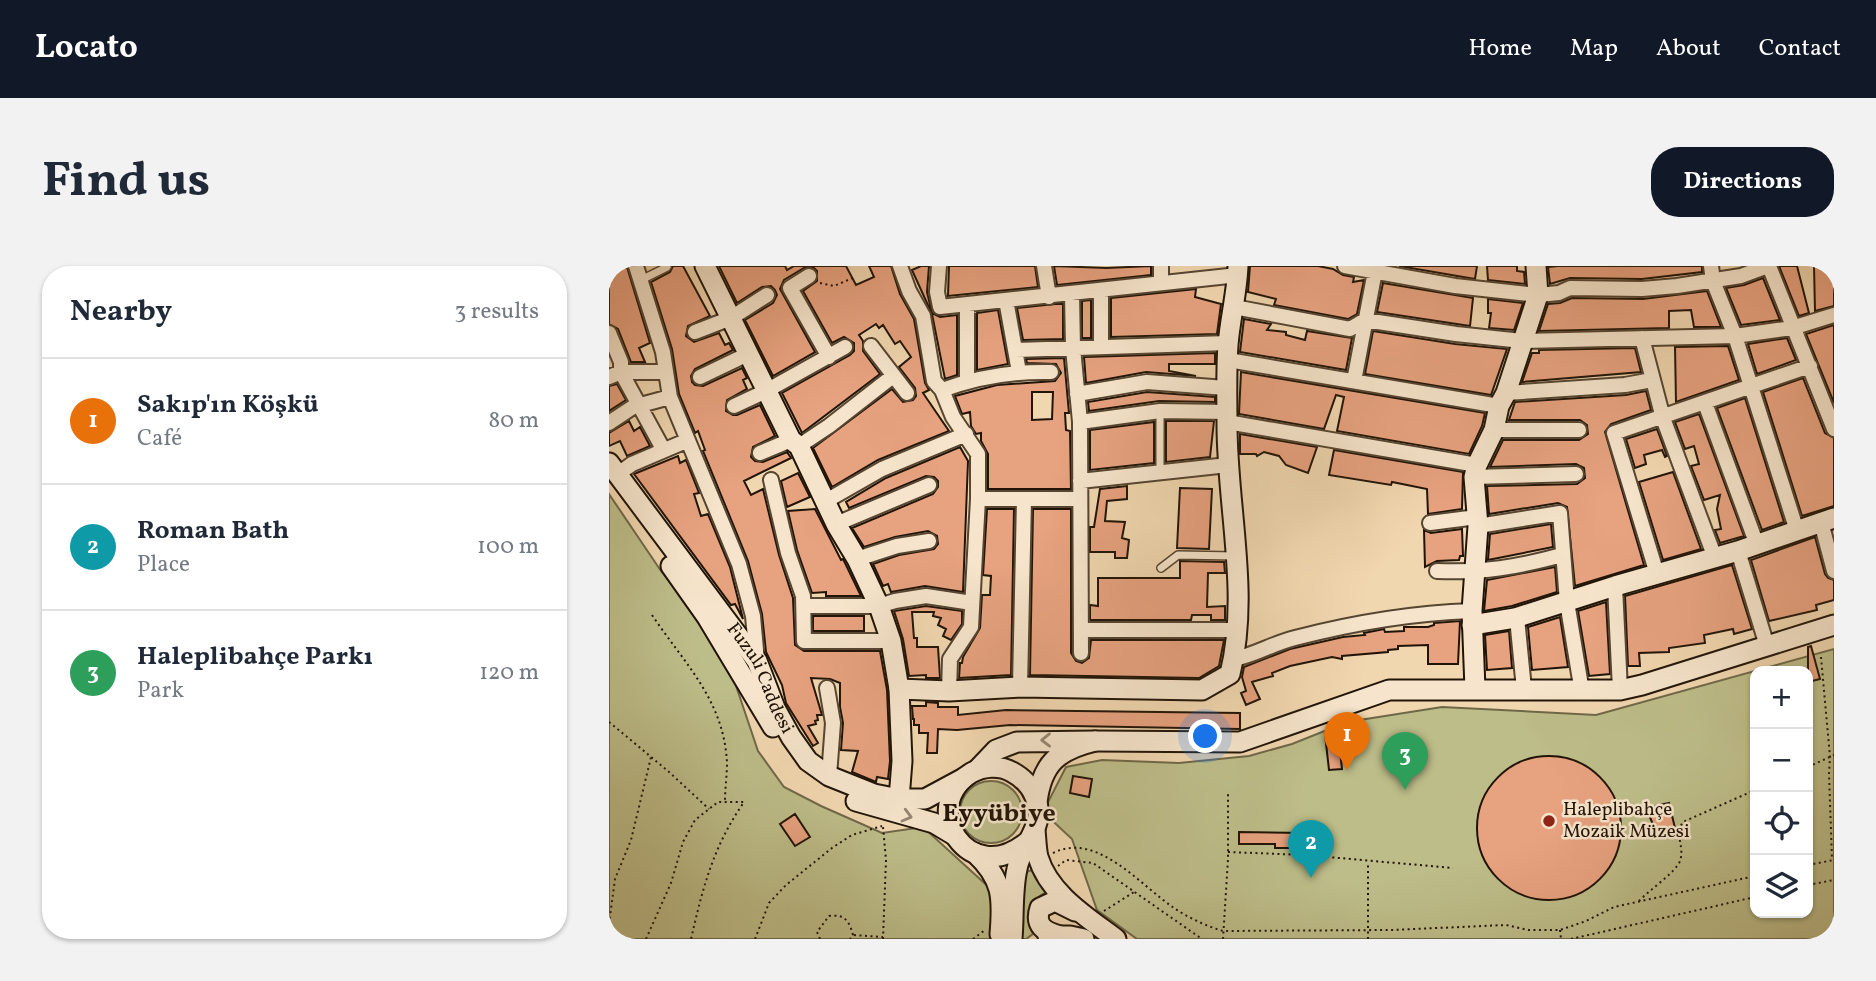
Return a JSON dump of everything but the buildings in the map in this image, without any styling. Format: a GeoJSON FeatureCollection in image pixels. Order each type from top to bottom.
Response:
{"type":"FeatureCollection","features":[{"type":"Feature","properties":{"kind":"street"},"geometry":{"type":"LineString","coordinates":[[705,266],[879,606],[891,641],[899,690],[902,761],[899,799]]}},
{"type":"Feature","properties":{"kind":"street"},"geometry":{"type":"LineString","coordinates":[[900,266],[909,291],[923,316],[934,381],[942,390],[953,417],[978,454],[971,627],[950,659],[949,691]]}},
{"type":"Feature","properties":{"kind":"street"},"geometry":{"type":"LineString","coordinates":[[899,690],[949,691],[1020,687],[1202,690],[1230,674],[1238,630],[1226,388],[1238,271],[1101,291],[940,307],[937,292],[939,266]]}},
{"type":"Feature","properties":{"kind":"street"},"geometry":{"type":"LineString","coordinates":[[1044,266],[1049,297]]}},
{"type":"Feature","properties":{"kind":"street"},"geometry":{"type":"LineString","coordinates":[[1161,266],[1161,283]]}},
{"type":"Feature","properties":{"kind":"street"},"geometry":{"type":"LineString","coordinates":[[1345,266],[1375,269],[1455,286],[1538,295],[1559,293],[1570,288],[1642,289],[1713,281],[1741,276],[1768,266],[1834,429]]}},
{"type":"Feature","properties":{"kind":"street"},"geometry":{"type":"LineString","coordinates":[[1711,266],[1713,281],[1735,336],[1797,531]]}},
{"type":"Feature","properties":{"kind":"street"},"geometry":{"type":"LineString","coordinates":[[1475,690],[1472,618],[1477,521],[1476,471],[1494,430],[1538,295],[1540,267]]}},
{"type":"Feature","properties":{"kind":"street"},"geometry":{"type":"LineString","coordinates":[[1354,381],[1375,269]]}},
{"type":"Feature","properties":{"kind":"street"},"geometry":{"type":"LineString","coordinates":[[638,273],[663,352],[670,397],[739,564],[753,616],[757,661]]}},
{"type":"Feature","properties":{"kind":"street"},"geometry":{"type":"LineString","coordinates":[[809,276],[790,288],[829,357]]}},
{"type":"Feature","properties":{"kind":"street"},"geometry":{"type":"LineString","coordinates":[[1101,291],[1101,347]]}},
{"type":"Feature","properties":{"kind":"street"},"geometry":{"type":"LineString","coordinates":[[1072,294],[1073,348],[1080,422],[1081,653]]}},
{"type":"Feature","properties":{"kind":"street"},"geometry":{"type":"LineString","coordinates":[[695,331],[731,318],[767,295]]}},
{"type":"Feature","properties":{"kind":"street"},"geometry":{"type":"LineString","coordinates":[[1006,300],[1019,372]]}},
{"type":"Feature","properties":{"kind":"street"},"geometry":{"type":"LineString","coordinates":[[967,304],[967,380]]}},
{"type":"Feature","properties":{"kind":"street"},"geometry":{"type":"LineString","coordinates":[[1234,307],[1350,330],[1365,320],[1523,341],[1735,336],[1792,328],[1834,315]]}},
{"type":"Feature","properties":{"kind":"street"},"geometry":{"type":"LineString","coordinates":[[609,333],[621,362],[615,374]]}},
{"type":"Feature","properties":{"kind":"street"},"geometry":{"type":"LineString","coordinates":[[1642,338],[1663,418],[1715,558]]}},
{"type":"Feature","properties":{"kind":"street"},"geometry":{"type":"LineString","coordinates":[[871,346],[907,393]]}},
{"type":"Feature","properties":{"kind":"street"},"geometry":{"type":"LineString","coordinates":[[734,406],[767,391],[845,347]]}},
{"type":"Feature","properties":{"kind":"street"},"geometry":{"type":"LineString","coordinates":[[1015,349],[1101,347],[1228,351],[1354,381],[1503,399],[1652,380]]}},
{"type":"Feature","properties":{"kind":"street"},"geometry":{"type":"LineString","coordinates":[[701,376],[748,354]]}},
{"type":"Feature","properties":{"kind":"street"},"geometry":{"type":"LineString","coordinates":[[1657,574],[1614,433],[1810,366]]}},
{"type":"Feature","properties":{"kind":"street"},"geometry":{"type":"LineString","coordinates":[[615,374],[666,372]]}},
{"type":"Feature","properties":{"kind":"street"},"geometry":{"type":"LineString","coordinates":[[942,390],[967,380],[1019,372],[1051,372]]}},
{"type":"Feature","properties":{"kind":"street"},"geometry":{"type":"LineString","coordinates":[[615,374],[640,406],[663,449]]}},
{"type":"Feature","properties":{"kind":"street"},"geometry":{"type":"LineString","coordinates":[[760,453],[795,443],[829,426],[893,376]]}},
{"type":"Feature","properties":{"kind":"street"},"geometry":{"type":"LineString","coordinates":[[1077,394],[1147,382],[1226,388]]}},
{"type":"Feature","properties":{"kind":"street"},"geometry":{"type":"LineString","coordinates":[[609,423],[640,406],[670,397]]}},
{"type":"Feature","properties":{"kind":"street"},"geometry":{"type":"LineString","coordinates":[[1705,402],[1748,548],[1767,646]]}},
{"type":"Feature","properties":{"kind":"street"},"geometry":{"type":"LineString","coordinates":[[1080,422],[1160,411],[1227,417],[1476,471],[1576,474]]}},
{"type":"Feature","properties":{"kind":"street"},"geometry":{"type":"LineString","coordinates":[[1494,430],[1579,430]]}},
{"type":"Feature","properties":{"kind":"street"},"geometry":{"type":"LineString","coordinates":[[826,501],[882,469],[966,434]]}},
{"type":"Feature","properties":{"kind":"street"},"geometry":{"type":"LineString","coordinates":[[612,474],[686,441]]}},
{"type":"Feature","properties":{"kind":"street"},"geometry":{"type":"LineString","coordinates":[[1080,481],[1228,465]]}},
{"type":"Feature","properties":{"kind":"street","name":"Fuzuli Caddesi"},"geometry":{"type":"LineString","coordinates":[[612,474],[757,661],[775,708],[808,761],[829,776],[874,794],[899,799],[925,799],[970,774]]}},
{"type":"Feature","properties":{"kind":"street","name":"Fuzuli Caddesi"},"geometry":{"type":"LineString","coordinates":[[612,474],[707,617],[778,737],[801,767],[827,788],[842,796],[934,823],[954,835]]}},
{"type":"Feature","properties":{"kind":"street"},"geometry":{"type":"LineString","coordinates":[[771,480],[804,607],[804,641],[891,641]]}},
{"type":"Feature","properties":{"kind":"street"},"geometry":{"type":"LineString","coordinates":[[836,524],[929,485]]}},
{"type":"Feature","properties":{"kind":"street"},"geometry":{"type":"LineString","coordinates":[[978,499],[1080,499]]}},
{"type":"Feature","properties":{"kind":"street"},"geometry":{"type":"LineString","coordinates":[[1020,687],[1024,499]]}},
{"type":"Feature","properties":{"kind":"street"},"geometry":{"type":"LineString","coordinates":[[1430,523],[1560,513],[1567,602],[1582,692]]}},
{"type":"Feature","properties":{"kind":"street"},"geometry":{"type":"LineString","coordinates":[[1234,659],[1293,638],[1426,613],[1472,618],[1517,618],[1615,586],[1748,548],[1828,520],[1834,571]]}},
{"type":"Feature","properties":{"kind":"street"},"geometry":{"type":"LineString","coordinates":[[857,559],[897,546],[929,541]]}},
{"type":"Feature","properties":{"kind":"street"},"geometry":{"type":"LineString","coordinates":[[1437,571],[1473,573],[1525,565],[1562,555]]}},
{"type":"Feature","properties":{"kind":"street"},"geometry":{"type":"LineString","coordinates":[[1615,586],[1621,690]]}},
{"type":"Feature","properties":{"kind":"street"},"geometry":{"type":"LineString","coordinates":[[804,607],[879,606],[926,596],[972,603]]}},
{"type":"Feature","properties":{"kind":"street"},"geometry":{"type":"LineString","coordinates":[[1517,618],[1524,689]]}},
{"type":"Feature","properties":{"kind":"street"},"geometry":{"type":"LineString","coordinates":[[999,939],[999,886],[990,867],[963,846],[954,835],[949,820],[949,804],[954,790],[970,774],[996,750],[1017,741],[1240,743],[1389,690],[1621,690],[1834,625]]}},
{"type":"Feature","properties":{"kind":"street"},"geometry":{"type":"LineString","coordinates":[[1081,630],[1238,630]]}},
{"type":"Feature","properties":{"kind":"street"},"geometry":{"type":"LineString","coordinates":[[827,688],[833,723],[829,776]]}},
{"type":"Feature","properties":{"kind":"street"},"geometry":{"type":"LineString","coordinates":[[1012,939],[1017,868],[1038,816],[1039,785],[1044,773],[1055,759],[1073,746],[1095,741]]}},
{"type":"Feature","properties":{"kind":"street"},"geometry":{"type":"LineString","coordinates":[[970,774],[992,767],[1007,769],[1021,776],[1031,788],[1037,802]]}},
{"type":"Feature","properties":{"kind":"street"},"geometry":{"type":"LineString","coordinates":[[975,853],[989,857],[1003,856],[1016,851],[1031,836]]}},
{"type":"Feature","properties":{"kind":"street"},"geometry":{"type":"LineString","coordinates":[[1031,836],[1043,867],[1071,905],[1116,939]]}},
{"type":"Feature","properties":{"kind":"street"},"geometry":{"type":"LineString","coordinates":[[1084,939],[1050,938],[1038,922],[1040,908],[1055,901],[1085,916]]}},
{"type":"Feature","properties":{"kind":"lane"},"geometry":{"type":"LineString","coordinates":[[638,273],[667,267]]}},
{"type":"Feature","properties":{"kind":"lane"},"geometry":{"type":"LineString","coordinates":[[1160,411],[1160,474]]}},
{"type":"Feature","properties":{"kind":"lane"},"geometry":{"type":"LineString","coordinates":[[1161,568],[1178,555],[1236,556]]}},
{"type":"Feature","properties":{"kind":"path"},"geometry":{"type":"LineString","coordinates":[[809,276],[811,281],[834,286],[855,277]]}},
{"type":"Feature","properties":{"kind":"path"},"geometry":{"type":"LineString","coordinates":[[652,615],[702,682],[715,710],[723,735],[727,763],[725,802]]}},
{"type":"Feature","properties":{"kind":"path"},"geometry":{"type":"LineString","coordinates":[[1813,864],[1833,860],[1829,774],[1832,756],[1821,657]]}},
{"type":"Feature","properties":{"kind":"path"},"geometry":{"type":"LineString","coordinates":[[609,722],[709,809]]}},
{"type":"Feature","properties":{"kind":"path"},"geometry":{"type":"LineString","coordinates":[[1813,764],[1832,756]]}},
{"type":"Feature","properties":{"kind":"path"},"geometry":{"type":"LineString","coordinates":[[609,924],[615,879],[631,840],[651,757]]}},
{"type":"Feature","properties":{"kind":"path"},"geometry":{"type":"LineString","coordinates":[[1223,939],[1228,792]]}},
{"type":"Feature","properties":{"kind":"path"},"geometry":{"type":"LineString","coordinates":[[1639,901],[1679,863],[1681,851],[1678,830],[1683,822],[1750,792]]}},
{"type":"Feature","properties":{"kind":"path"},"geometry":{"type":"LineString","coordinates":[[646,939],[671,883],[683,842],[695,820],[718,802],[744,802],[727,827],[705,879],[691,939]]}},
{"type":"Feature","properties":{"kind":"path"},"geometry":{"type":"LineString","coordinates":[[755,939],[769,903],[786,886],[852,835],[910,817]]}},
{"type":"Feature","properties":{"kind":"path"},"geometry":{"type":"LineString","coordinates":[[853,935],[883,938],[886,860],[883,826]]}},
{"type":"Feature","properties":{"kind":"path"},"geometry":{"type":"LineString","coordinates":[[1043,867],[1065,847],[1093,850],[1108,857],[1176,909],[1205,925],[1223,931],[1506,925],[1528,930],[1560,930],[1586,921],[1614,906],[1750,877]]}},
{"type":"Feature","properties":{"kind":"path"},"geometry":{"type":"LineString","coordinates":[[1228,852],[1305,855],[1453,868]]}},
{"type":"Feature","properties":{"kind":"path"},"geometry":{"type":"LineString","coordinates":[[1043,867],[1066,860],[1093,863],[1202,939]]}},
{"type":"Feature","properties":{"kind":"path"},"geometry":{"type":"LineString","coordinates":[[1368,862],[1368,939]]}},
{"type":"Feature","properties":{"kind":"path"},"geometry":{"type":"LineString","coordinates":[[1813,884],[1834,880]]}},
{"type":"Feature","properties":{"kind":"path"},"geometry":{"type":"LineString","coordinates":[[1571,939],[1750,898]]}},
{"type":"Feature","properties":{"kind":"path"},"geometry":{"type":"LineString","coordinates":[[820,939],[817,932],[829,916],[845,918],[850,923],[853,935]]}},
{"type":"Feature","properties":{"kind":"path"},"geometry":{"type":"LineString","coordinates":[[1560,930],[1561,939]]}},
{"type":"Feature","properties":{"kind":"path"},"geometry":{"type":"LineString","coordinates":[[850,939],[853,935]]}},
{"type":"Feature","properties":{"kind":"green space"},"geometry":{"type":"Polygon","coordinates":[[[609,494],[661,571],[710,631],[730,668],[758,751],[784,787],[882,833],[923,827],[993,891],[990,939],[609,939],[609,494]]]}},
{"type":"Feature","properties":{"kind":"green space"},"geometry":{"type":"Polygon","coordinates":[[[1834,649],[1834,939],[1137,939],[1097,910],[1072,839],[1043,812],[1066,767],[1102,760],[1179,763],[1249,756],[1292,744],[1347,722],[1442,707],[1596,715],[1750,672],[1750,918],[1813,918],[1813,666],[1773,666],[1834,649]]]}},
{"type":"Feature","properties":{"kind":"green space"},"geometry":{"type":"Polygon","coordinates":[[[991,781],[1013,790],[1022,812],[1013,834],[991,843],[969,834],[960,812],[969,790],[991,781]]]}},
{"type":"Feature","properties":{"kind":"green space"},"geometry":{"type":"Polygon","coordinates":[[[1035,869],[1047,892],[1036,899],[1030,909],[1029,921],[1033,934],[1026,939],[1020,939],[1023,873],[1035,869]]]}},
{"type":"Feature","properties":{"kind":"place","name":"Sakıp'ın Köşkü"},"geometry":{"type":"Point","coordinates":[1347,770]}},
{"type":"Feature","properties":{"kind":"place","name":"Haleplibahçe Parkı"},"geometry":{"type":"Point","coordinates":[1405,790]}},
{"type":"Feature","properties":{"kind":"place","name":"Haleplibahçe Mozaik Müzesi"},"geometry":{"type":"Point","coordinates":[1549,821]}},
{"type":"Feature","properties":{"kind":"place","name":"Roman Bath"},"geometry":{"type":"Point","coordinates":[1311,878]}},
{"type":"Feature","properties":{"kind":"district","name":"Eyyübiye"},"geometry":{"type":"Point","coordinates":[999,814]}}]}
